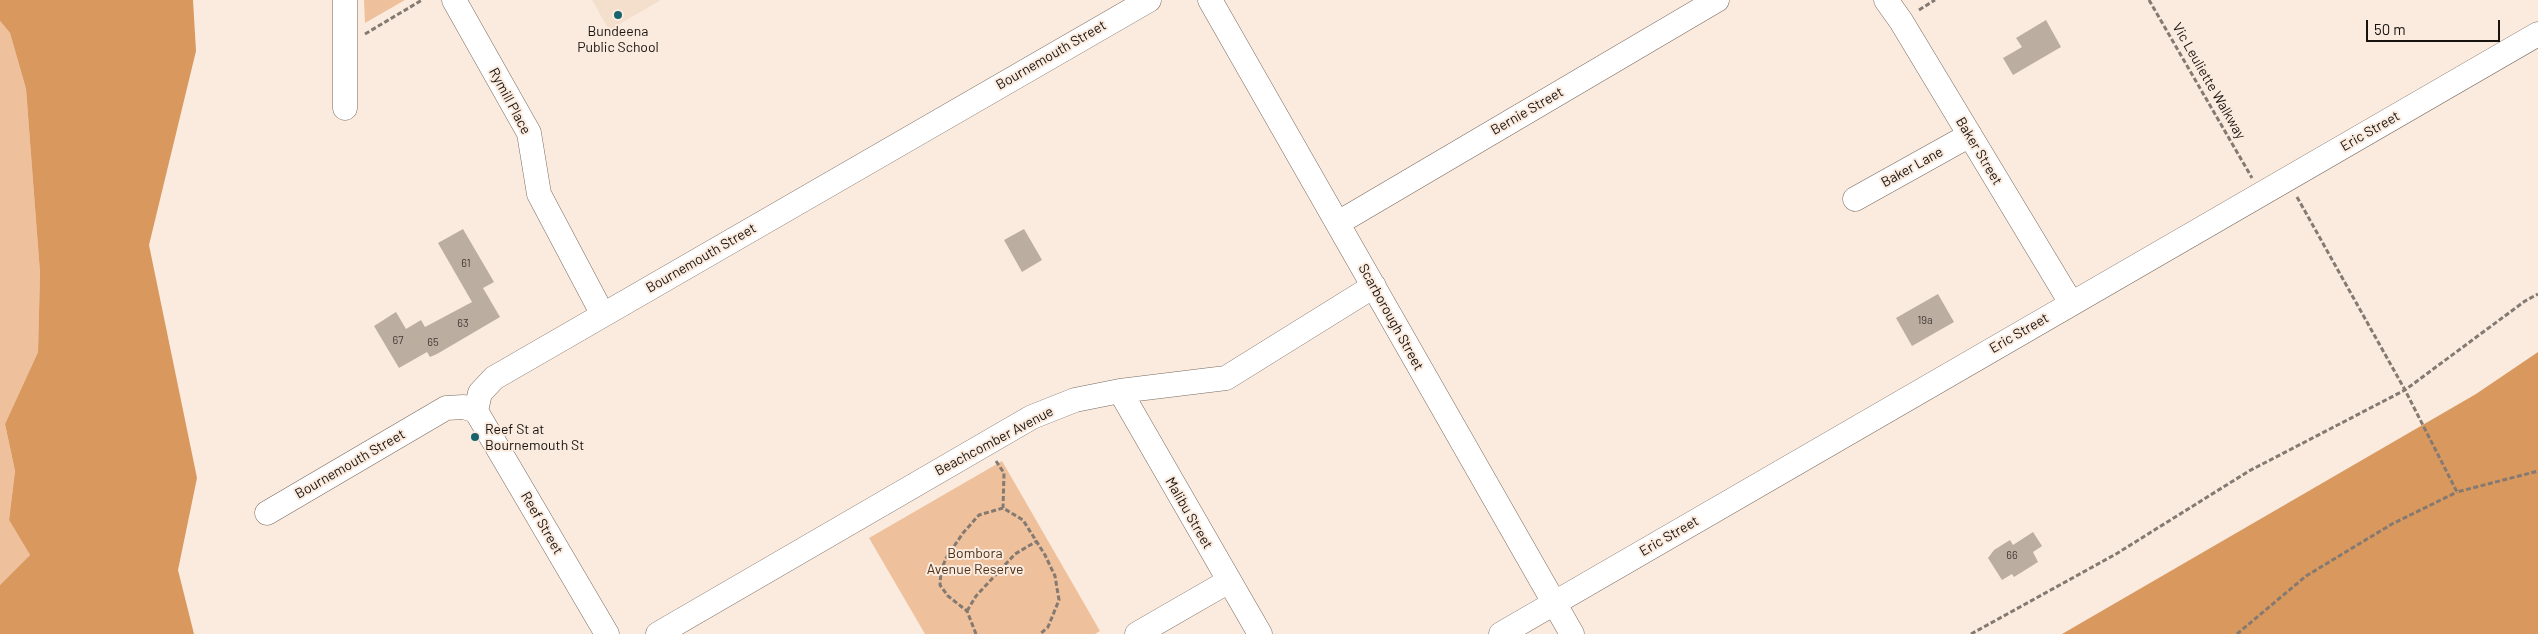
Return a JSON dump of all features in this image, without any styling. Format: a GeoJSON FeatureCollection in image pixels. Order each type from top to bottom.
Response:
{"type":"FeatureCollection","features":[{"type":"Feature","properties":{"kind":"street"},"geometry":{"type":"LineString","coordinates":[[344,0],[345,108]]}},
{"type":"Feature","properties":{"kind":"street","name":"Rymill Place"},"geometry":{"type":"LineString","coordinates":[[454,0],[529,133],[539,194],[603,315]]}},
{"type":"Feature","properties":{"kind":"street","name":"Bournemouth Street"},"geometry":{"type":"LineString","coordinates":[[267,513],[446,408],[464,407],[476,412],[480,393],[494,378],[1149,0]]}},
{"type":"Feature","properties":{"kind":"street","name":"Scarborough Street"},"geometry":{"type":"LineString","coordinates":[[1210,0],[1572,634]]}},
{"type":"Feature","properties":{"kind":"street","name":"Bernie Street"},"geometry":{"type":"LineString","coordinates":[[1338,223],[1717,0]]}},
{"type":"Feature","properties":{"kind":"street","name":"Baker Street"},"geometry":{"type":"LineString","coordinates":[[1886,0],[1901,21],[2071,303]]}},
{"type":"Feature","properties":{"kind":"street","name":"Eric Street"},"geometry":{"type":"LineString","coordinates":[[1501,634],[2538,34]]}},
{"type":"Feature","properties":{"kind":"street","name":"Baker Lane"},"geometry":{"type":"LineString","coordinates":[[1855,199],[1970,135]]}},
{"type":"Feature","properties":{"kind":"street","name":"Beachcomber Avenue"},"geometry":{"type":"LineString","coordinates":[[658,634],[1032,417],[1075,400],[1120,391],[1226,378],[1374,286]]}},
{"type":"Feature","properties":{"kind":"street","name":"Malibu Street"},"geometry":{"type":"LineString","coordinates":[[1120,391],[1260,634]]}},
{"type":"Feature","properties":{"kind":"street","name":"Reef Street"},"geometry":{"type":"LineString","coordinates":[[476,412],[607,634]]}},
{"type":"Feature","properties":{"kind":"street"},"geometry":{"type":"LineString","coordinates":[[1137,634],[1228,581]]}},
{"type":"Feature","properties":{"kind":"path"},"geometry":{"type":"LineString","coordinates":[[345,46],[422,0]]}},
{"type":"Feature","properties":{"kind":"path","name":"Vic Leuliette Walkway"},"geometry":{"type":"LineString","coordinates":[[2149,0],[2249,174]]}},
{"type":"Feature","properties":{"kind":"path"},"geometry":{"type":"LineString","coordinates":[[2286,179],[2405,390],[2457,492]]}},
{"type":"Feature","properties":{"kind":"path"},"geometry":{"type":"LineString","coordinates":[[1971,634],[2116,554],[2249,471],[2405,390],[2525,301],[2538,294]]}},
{"type":"Feature","properties":{"kind":"path"},"geometry":{"type":"LineString","coordinates":[[986,443],[1004,473],[1002,508]]}},
{"type":"Feature","properties":{"kind":"path"},"geometry":{"type":"LineString","coordinates":[[2237,634],[2306,576],[2392,524],[2457,492],[2538,471]]}},
{"type":"Feature","properties":{"kind":"path"},"geometry":{"type":"LineString","coordinates":[[976,634],[967,611],[948,596],[940,585],[941,571],[955,546],[979,515],[1002,508],[1023,520],[1037,540],[1055,576],[1059,600],[1048,627],[1040,634]]}},
{"type":"Feature","properties":{"kind":"path"},"geometry":{"type":"LineString","coordinates":[[967,611],[976,596],[1015,554],[1037,540]]}},
{"type":"Feature","properties":{"kind":"shaded area"},"geometry":{"type":"Polygon","coordinates":[[[0,0],[193,0],[196,51],[149,245],[197,478],[178,570],[194,634],[0,634],[0,585],[30,555],[9,520],[15,471],[5,424],[38,352],[40,273],[26,89],[10,33],[0,21],[0,0]]]}},
{"type":"Feature","properties":{"kind":"shaded area","name":"Bundeena Public School"},"geometry":{"type":"Polygon","coordinates":[[[592,0],[661,0],[609,30],[592,0]]]}},
{"type":"Feature","properties":{"kind":"shaded area"},"geometry":{"type":"Polygon","coordinates":[[[2538,352],[2538,634],[2062,634],[2476,394],[2538,352]]]}},
{"type":"Feature","properties":{"kind":"green space"},"geometry":{"type":"Polygon","coordinates":[[[364,0],[405,0],[365,23],[364,0]]]}},
{"type":"Feature","properties":{"kind":"green space"},"geometry":{"type":"Polygon","coordinates":[[[0,21],[10,33],[26,89],[40,273],[38,352],[5,424],[15,471],[9,520],[30,555],[0,585],[0,21]]]}},
{"type":"Feature","properties":{"kind":"green space","name":"Bombora Avenue Reserve"},"geometry":{"type":"Polygon","coordinates":[[[1002,461],[1100,631],[1095,634],[925,634],[869,538],[1002,461]]]}},
{"type":"Feature","properties":{"kind":"building"},"geometry":{"type":"Polygon","coordinates":[[[2046,20],[2061,47],[2013,75],[2003,58],[2022,47],[2016,38],[2046,20]]]}},
{"type":"Feature","properties":{"kind":"building"},"geometry":{"type":"Polygon","coordinates":[[[463,229],[494,282],[483,288],[500,317],[437,354],[430,357],[427,352],[399,368],[374,326],[396,312],[406,329],[421,320],[425,327],[472,302],[438,243],[463,229]]]}},
{"type":"Feature","properties":{"kind":"building"},"geometry":{"type":"Polygon","coordinates":[[[1024,229],[1042,260],[1022,272],[1004,240],[1024,229]]]}},
{"type":"Feature","properties":{"kind":"building"},"geometry":{"type":"Polygon","coordinates":[[[1938,294],[1954,322],[1912,346],[1896,318],[1938,294]]]}},
{"type":"Feature","properties":{"kind":"building"},"geometry":{"type":"Polygon","coordinates":[[[2033,532],[2042,546],[2033,552],[2038,562],[2014,577],[2012,574],[2002,580],[1988,558],[1994,550],[2010,540],[2013,545],[2033,532]]]}},
{"type":"Feature","properties":{"kind":"place","name":"Bundeena Public School"},"geometry":{"type":"Point","coordinates":[618,15]}},
{"type":"Feature","properties":{"kind":"place","name":"Reef St at Bournemouth St"},"geometry":{"type":"Point","coordinates":[475,437]}}]}
